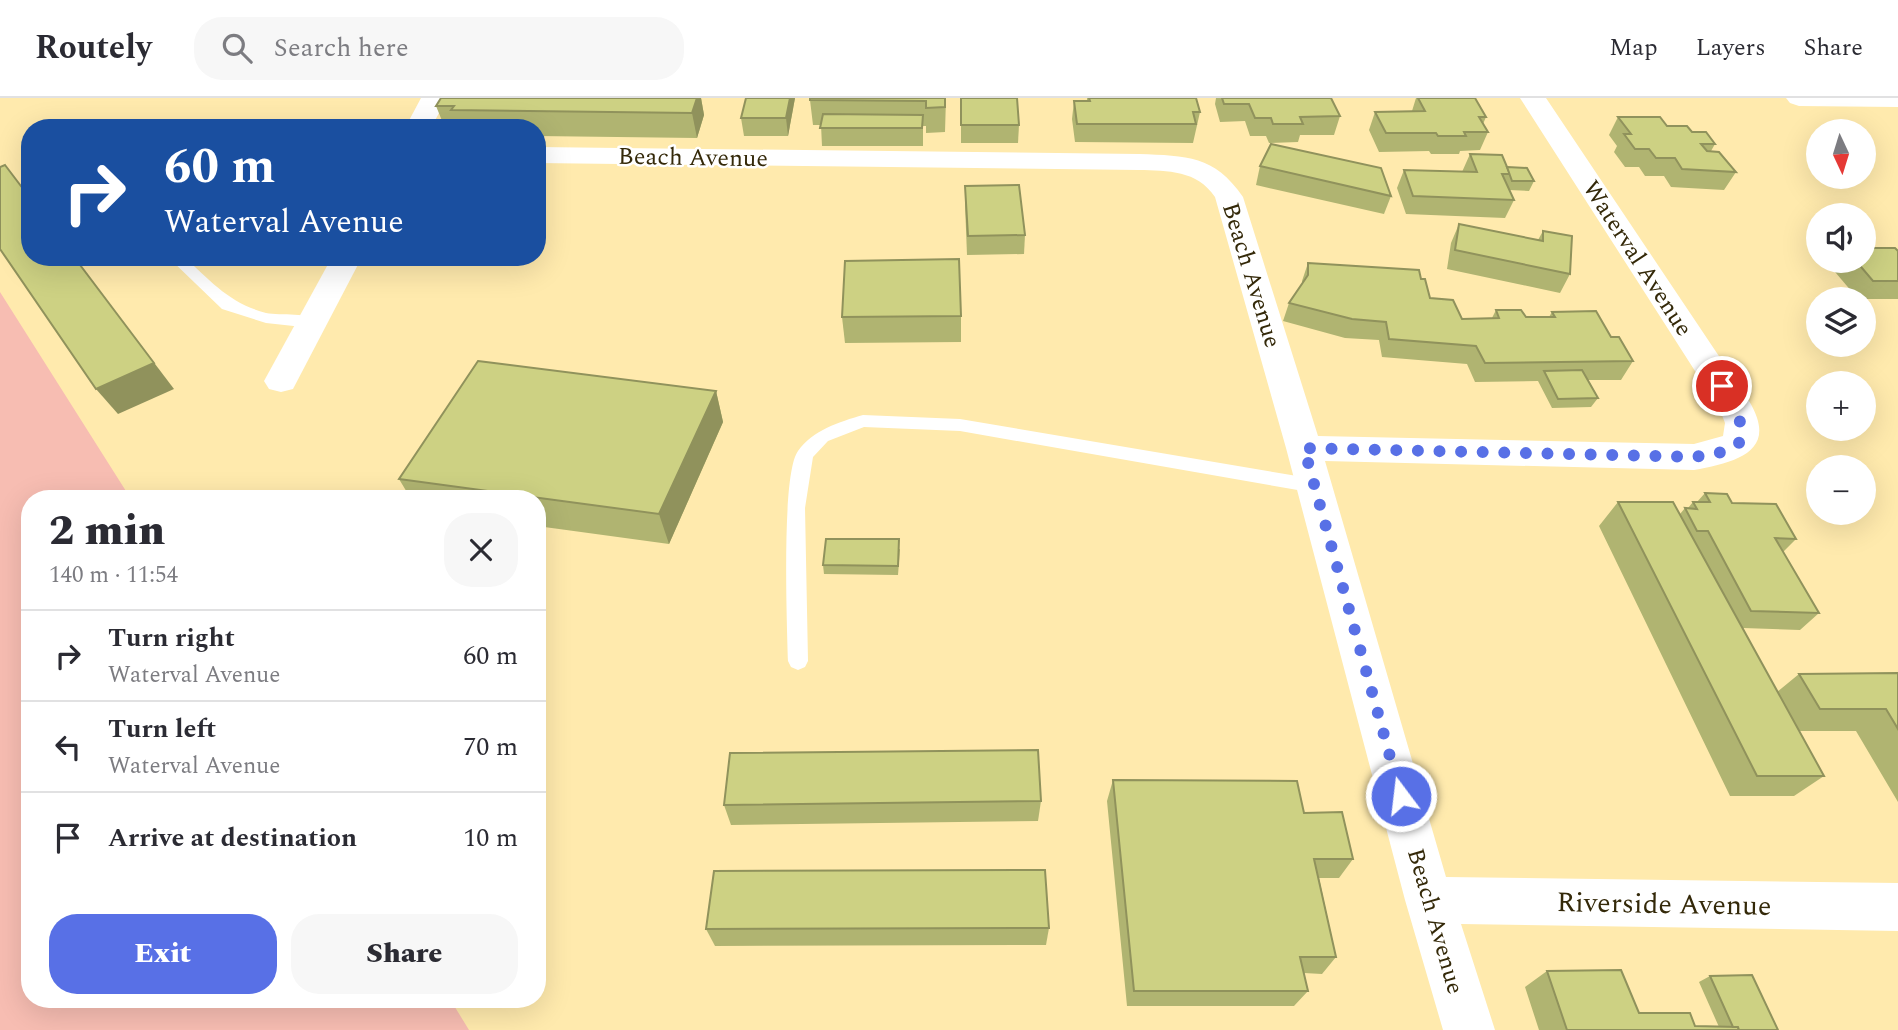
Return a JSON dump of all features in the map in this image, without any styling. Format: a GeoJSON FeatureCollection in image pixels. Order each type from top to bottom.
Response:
{"type":"FeatureCollection","features":[{"type":"Feature","properties":{"kind":"street"},"geometry":{"type":"LineString","coordinates":[[423,119],[434,98]]}},
{"type":"Feature","properties":{"kind":"street","name":"Waterval Avenue"},"geometry":{"type":"LineString","coordinates":[[1304,448],[1694,457],[1722,452],[1739,443],[1742,423],[1737,409],[1534,98]]}},
{"type":"Feature","properties":{"kind":"street"},"geometry":{"type":"LineString","coordinates":[[1799,98],[1898,99]]}},
{"type":"Feature","properties":{"kind":"street","name":"Beach Avenue"},"geometry":{"type":"LineString","coordinates":[[546,155],[1139,162],[1177,164],[1205,172],[1221,182],[1230,197],[1304,448],[1429,900],[1469,1030]]}},
{"type":"Feature","properties":{"kind":"street"},"geometry":{"type":"LineString","coordinates":[[281,381],[342,266]]}},
{"type":"Feature","properties":{"kind":"street","name":"Riverside Avenue"},"geometry":{"type":"LineString","coordinates":[[1429,900],[1898,907]]}},
{"type":"Feature","properties":{"kind":"lane"},"geometry":{"type":"LineString","coordinates":[[185,266],[228,305],[266,318],[312,323]]}},
{"type":"Feature","properties":{"kind":"lane"},"geometry":{"type":"LineString","coordinates":[[798,661],[796,508],[804,455],[822,437],[863,421],[960,425],[1315,486]]}},
{"type":"Feature","properties":{"kind":"shaded area"},"geometry":{"type":"Polygon","coordinates":[[[0,292],[125,490],[21,490],[21,1008],[456,1008],[469,1030],[0,1030],[0,292]]]}},
{"type":"Feature","properties":{"kind":"building"},"geometry":{"type":"Polygon","coordinates":[[[441,98],[697,98],[692,113],[451,110],[454,106],[436,106],[441,98]]]}},
{"type":"Feature","properties":{"kind":"building"},"geometry":{"type":"Polygon","coordinates":[[[746,98],[790,98],[786,118],[741,118],[746,98]]]}},
{"type":"Feature","properties":{"kind":"building"},"geometry":{"type":"Polygon","coordinates":[[[810,98],[945,98],[945,107],[926,108],[926,101],[810,98]]]}},
{"type":"Feature","properties":{"kind":"building"},"geometry":{"type":"Polygon","coordinates":[[[961,98],[1017,98],[1019,125],[961,125],[961,98]]]}},
{"type":"Feature","properties":{"kind":"building"},"geometry":{"type":"Polygon","coordinates":[[[1089,98],[1196,98],[1200,112],[1193,112],[1196,124],[1077,124],[1074,101],[1090,101],[1089,98]]]}},
{"type":"Feature","properties":{"kind":"building"},"geometry":{"type":"Polygon","coordinates":[[[1222,98],[1331,98],[1340,116],[1300,117],[1303,124],[1273,124],[1271,118],[1255,118],[1249,104],[1224,104],[1222,98]]]}},
{"type":"Feature","properties":{"kind":"building"},"geometry":{"type":"Polygon","coordinates":[[[1418,98],[1475,98],[1486,117],[1479,117],[1488,132],[1464,132],[1466,136],[1386,133],[1375,112],[1425,111],[1418,98]]]}},
{"type":"Feature","properties":{"kind":"building"},"geometry":{"type":"Polygon","coordinates":[[[823,114],[923,115],[922,128],[820,128],[823,114]]]}},
{"type":"Feature","properties":{"kind":"building"},"geometry":{"type":"Polygon","coordinates":[[[1618,117],[1660,117],[1667,126],[1687,126],[1692,132],[1706,132],[1715,144],[1701,144],[1707,151],[1719,152],[1736,172],[1682,169],[1675,158],[1656,158],[1649,149],[1635,149],[1624,134],[1631,134],[1618,117]]]}},
{"type":"Feature","properties":{"kind":"building"},"geometry":{"type":"Polygon","coordinates":[[[1271,144],[1381,168],[1391,196],[1260,166],[1271,144]]]}},
{"type":"Feature","properties":{"kind":"building"},"geometry":{"type":"Polygon","coordinates":[[[1470,154],[1502,155],[1510,174],[1502,174],[1514,200],[1413,196],[1404,170],[1477,172],[1470,154]]]}},
{"type":"Feature","properties":{"kind":"building"},"geometry":{"type":"Polygon","coordinates":[[[5,165],[21,186],[21,266],[81,266],[154,363],[96,389],[0,249],[0,167],[5,165]]]}},
{"type":"Feature","properties":{"kind":"building"},"geometry":{"type":"Polygon","coordinates":[[[1507,167],[1527,168],[1534,181],[1512,181],[1507,167]]]}},
{"type":"Feature","properties":{"kind":"building"},"geometry":{"type":"Polygon","coordinates":[[[1019,185],[1025,235],[968,236],[965,186],[1019,185]]]}},
{"type":"Feature","properties":{"kind":"building"},"geometry":{"type":"Polygon","coordinates":[[[1459,224],[1543,241],[1543,231],[1572,236],[1570,274],[1455,250],[1459,224]]]}},
{"type":"Feature","properties":{"kind":"building"},"geometry":{"type":"Polygon","coordinates":[[[1876,248],[1895,248],[1898,251],[1898,281],[1873,281],[1866,273],[1876,273],[1876,248]]]}},
{"type":"Feature","properties":{"kind":"building"},"geometry":{"type":"Polygon","coordinates":[[[959,259],[961,316],[842,317],[845,261],[959,259]]]}},
{"type":"Feature","properties":{"kind":"building"},"geometry":{"type":"Polygon","coordinates":[[[1308,263],[1419,270],[1421,279],[1425,279],[1430,298],[1453,300],[1462,319],[1499,318],[1496,310],[1521,310],[1526,317],[1555,317],[1552,312],[1596,311],[1611,337],[1619,337],[1633,361],[1485,363],[1476,346],[1389,339],[1386,322],[1352,319],[1289,303],[1308,275],[1308,263]]]}},
{"type":"Feature","properties":{"kind":"building"},"geometry":{"type":"Polygon","coordinates":[[[478,361],[716,391],[659,514],[546,499],[546,490],[481,490],[399,479],[478,361]]]}},
{"type":"Feature","properties":{"kind":"building"},"geometry":{"type":"Polygon","coordinates":[[[1582,370],[1598,398],[1558,399],[1544,371],[1582,370]]]}},
{"type":"Feature","properties":{"kind":"building"},"geometry":{"type":"Polygon","coordinates":[[[1705,493],[1727,494],[1732,503],[1776,504],[1796,539],[1775,538],[1819,613],[1751,611],[1708,531],[1697,531],[1685,508],[1697,509],[1693,502],[1710,502],[1705,493]]]}},
{"type":"Feature","properties":{"kind":"building"},"geometry":{"type":"Polygon","coordinates":[[[1618,502],[1673,502],[1824,776],[1757,776],[1618,502]]]}},
{"type":"Feature","properties":{"kind":"building"},"geometry":{"type":"Polygon","coordinates":[[[826,539],[899,539],[898,566],[823,565],[826,539]]]}},
{"type":"Feature","properties":{"kind":"building"},"geometry":{"type":"Polygon","coordinates":[[[1898,673],[1898,729],[1886,709],[1820,709],[1799,674],[1898,673]]]}},
{"type":"Feature","properties":{"kind":"building"},"geometry":{"type":"Polygon","coordinates":[[[1038,750],[1041,801],[724,805],[730,753],[1038,750]]]}},
{"type":"Feature","properties":{"kind":"building"},"geometry":{"type":"Polygon","coordinates":[[[1113,780],[1297,781],[1304,813],[1342,812],[1353,859],[1314,859],[1336,957],[1300,957],[1308,991],[1134,991],[1113,780]]]}},
{"type":"Feature","properties":{"kind":"building"},"geometry":{"type":"Polygon","coordinates":[[[1045,870],[1049,928],[706,929],[714,871],[1045,870]]]}},
{"type":"Feature","properties":{"kind":"building"},"geometry":{"type":"Polygon","coordinates":[[[1621,970],[1639,1013],[1690,1013],[1695,1026],[1738,1027],[1739,1030],[1567,1030],[1547,971],[1621,970]]]}},
{"type":"Feature","properties":{"kind":"building"},"geometry":{"type":"Polygon","coordinates":[[[1752,975],[1778,1030],[1739,1030],[1738,1027],[1733,1027],[1710,976],[1752,975]]]}},
{"type":"Feature","properties":{"kind":"route"},"geometry":{"type":"LineString","coordinates":[[1401,796],[1304,448],[1694,457],[1732,449],[1739,443],[1742,423],[1737,409],[1722,386]]}}]}
